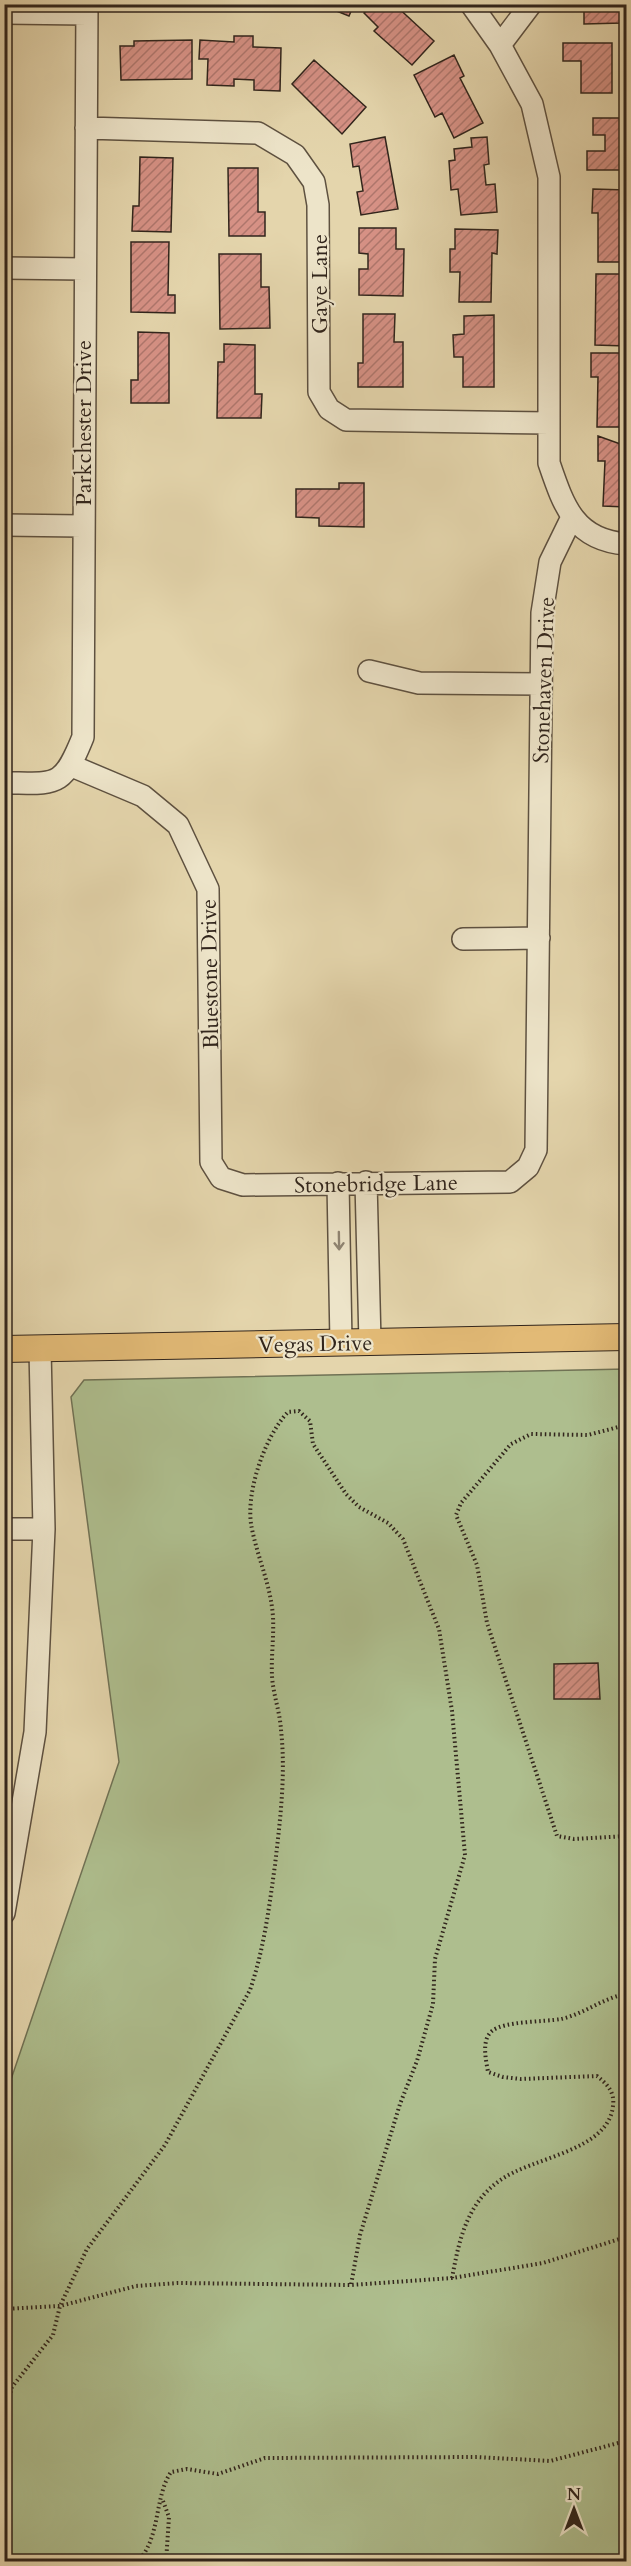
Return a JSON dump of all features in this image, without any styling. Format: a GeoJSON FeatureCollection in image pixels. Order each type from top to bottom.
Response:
{"type":"FeatureCollection","features":[{"type":"Feature","properties":{"kind":"main road","name":"Vegas Drive"},"geometry":{"type":"LineString","coordinates":[[4,1349],[627,1337]]}},
{"type":"Feature","properties":{"kind":"street"},"geometry":{"type":"LineString","coordinates":[[471,4],[500,45],[532,104],[549,177],[549,463],[564,506],[582,529],[608,543],[627,544]]}},
{"type":"Feature","properties":{"kind":"street"},"geometry":{"type":"LineString","coordinates":[[500,45],[531,4]]}},
{"type":"Feature","properties":{"kind":"street"},"geometry":{"type":"LineString","coordinates":[[4,13],[87,9]]}},
{"type":"Feature","properties":{"kind":"street","name":"Parkchester Drive"},"geometry":{"type":"LineString","coordinates":[[72,766],[83,737],[82,526],[87,9]]}},
{"type":"Feature","properties":{"kind":"street","name":"Gaye Lane"},"geometry":{"type":"LineString","coordinates":[[86,128],[258,133],[295,155],[314,182],[318,205],[320,392],[329,409],[346,420],[549,423]]}},
{"type":"Feature","properties":{"kind":"street"},"geometry":{"type":"LineString","coordinates":[[4,268],[84,268]]}},
{"type":"Feature","properties":{"kind":"street","name":"Stonehaven Drive"},"geometry":{"type":"LineString","coordinates":[[528,1167],[536,1150],[542,613],[550,562],[572,517]]}},
{"type":"Feature","properties":{"kind":"street"},"geometry":{"type":"LineString","coordinates":[[4,525],[82,526]]}},
{"type":"Feature","properties":{"kind":"street"},"geometry":{"type":"LineString","coordinates":[[369,671],[419,683],[541,684]]}},
{"type":"Feature","properties":{"kind":"street"},"geometry":{"type":"LineString","coordinates":[[4,783],[51,783],[64,776],[72,766]]}},
{"type":"Feature","properties":{"kind":"street","name":"Bluestone Drive"},"geometry":{"type":"LineString","coordinates":[[72,766],[143,796],[178,825],[208,889],[211,1162],[221,1178]]}},
{"type":"Feature","properties":{"kind":"street"},"geometry":{"type":"LineString","coordinates":[[463,939],[539,938]]}},
{"type":"Feature","properties":{"kind":"street","name":"Stonebridge Lane"},"geometry":{"type":"LineString","coordinates":[[221,1178],[243,1185],[510,1182],[528,1167]]}},
{"type":"Feature","properties":{"kind":"street"},"geometry":{"type":"LineString","coordinates":[[366,1182],[370,1342]]}},
{"type":"Feature","properties":{"kind":"street"},"geometry":{"type":"LineString","coordinates":[[338,1183],[341,1342]]}},
{"type":"Feature","properties":{"kind":"street"},"geometry":{"type":"LineString","coordinates":[[4,1913],[35,1732],[44,1528],[40,1348]]}},
{"type":"Feature","properties":{"kind":"street"},"geometry":{"type":"LineString","coordinates":[[4,1529],[44,1528]]}},
{"type":"Feature","properties":{"kind":"path"},"geometry":{"type":"LineString","coordinates":[[4,2414],[12,2387],[53,2335],[60,2306],[87,2248],[165,2145],[217,2045],[250,1990],[259,1964],[269,1909],[282,1805],[281,1730],[272,1677],[273,1617],[268,1584],[251,1527],[254,1484],[264,1450],[275,1425],[288,1412],[299,1411],[310,1420],[313,1444],[346,1494],[359,1507],[388,1523],[403,1539],[418,1572],[439,1629],[452,1711],[465,1855],[435,1959],[433,2004],[417,2061],[400,2104],[363,2225],[351,2284]]}},
{"type":"Feature","properties":{"kind":"path"},"geometry":{"type":"LineString","coordinates":[[627,1425],[588,1435],[531,1434],[511,1444],[460,1503],[456,1515],[477,1565],[487,1623],[557,1836],[574,1839],[627,1836]]}},
{"type":"Feature","properties":{"kind":"path"},"geometry":{"type":"LineString","coordinates":[[452,2278],[462,2229],[472,2210],[499,2181],[588,2142],[606,2127],[612,2116],[614,2100],[612,2092],[609,2085],[597,2076],[521,2079],[488,2072],[486,2041],[492,2031],[506,2026],[563,2018],[613,1996],[627,1994]]}},
{"type":"Feature","properties":{"kind":"path"},"geometry":{"type":"LineString","coordinates":[[4,2309],[60,2306],[136,2286],[178,2283],[351,2284],[452,2278],[543,2263],[627,2237]]}},
{"type":"Feature","properties":{"kind":"path"},"geometry":{"type":"LineString","coordinates":[[166,2562],[169,2517],[163,2501],[162,2486],[171,2472],[187,2469],[218,2474],[265,2458],[477,2457],[550,2461],[627,2441]]}},
{"type":"Feature","properties":{"kind":"path"},"geometry":{"type":"LineString","coordinates":[[137,2562],[144,2555],[163,2501]]}},
{"type":"Feature","properties":{"kind":"green space"},"geometry":{"type":"Polygon","coordinates":[[[626,1369],[626,2561],[5,2562],[5,2097],[119,1762],[71,1397],[84,1380],[626,1369]]]}},
{"type":"Feature","properties":{"kind":"building"},"geometry":{"type":"Polygon","coordinates":[[[135,4],[173,4],[173,7],[135,6],[135,4]]]}},
{"type":"Feature","properties":{"kind":"building"},"geometry":{"type":"Polygon","coordinates":[[[309,4],[354,4],[349,16],[324,6],[322,10],[309,4]]]}},
{"type":"Feature","properties":{"kind":"building"},"geometry":{"type":"Polygon","coordinates":[[[372,4],[394,4],[434,41],[412,65],[374,31],[378,27],[364,13],[372,4]]]}},
{"type":"Feature","properties":{"kind":"building"},"geometry":{"type":"Polygon","coordinates":[[[584,4],[626,4],[622,6],[622,23],[584,24],[584,4]]]}},
{"type":"Feature","properties":{"kind":"building"},"geometry":{"type":"Polygon","coordinates":[[[234,36],[253,36],[253,47],[281,48],[280,91],[254,90],[254,80],[234,79],[234,86],[207,85],[208,59],[199,59],[200,40],[234,42],[234,36]]]}},
{"type":"Feature","properties":{"kind":"building"},"geometry":{"type":"Polygon","coordinates":[[[192,40],[192,79],[121,80],[120,46],[134,46],[134,41],[192,40]]]}},
{"type":"Feature","properties":{"kind":"building"},"geometry":{"type":"Polygon","coordinates":[[[563,43],[612,43],[612,93],[581,93],[581,61],[563,61],[563,43]]]}},
{"type":"Feature","properties":{"kind":"building"},"geometry":{"type":"Polygon","coordinates":[[[454,55],[464,76],[460,78],[483,123],[454,138],[442,113],[435,117],[414,75],[454,55]]]}},
{"type":"Feature","properties":{"kind":"building"},"geometry":{"type":"Polygon","coordinates":[[[314,60],[366,107],[342,134],[292,84],[314,60]]]}},
{"type":"Feature","properties":{"kind":"building"},"geometry":{"type":"Polygon","coordinates":[[[593,118],[626,118],[626,170],[587,170],[587,151],[605,151],[605,135],[593,135],[593,118]]]}},
{"type":"Feature","properties":{"kind":"building"},"geometry":{"type":"Polygon","coordinates":[[[385,137],[398,209],[361,215],[357,192],[363,191],[359,166],[353,167],[350,144],[385,137]]]}},
{"type":"Feature","properties":{"kind":"building"},"geometry":{"type":"Polygon","coordinates":[[[487,137],[489,164],[484,165],[486,185],[495,184],[497,212],[461,215],[458,189],[451,190],[449,161],[455,160],[454,149],[472,147],[471,138],[487,137]]]}},
{"type":"Feature","properties":{"kind":"building"},"geometry":{"type":"Polygon","coordinates":[[[140,157],[173,158],[171,232],[132,231],[133,206],[139,206],[140,157]]]}},
{"type":"Feature","properties":{"kind":"building"},"geometry":{"type":"Polygon","coordinates":[[[228,168],[258,168],[258,212],[265,212],[265,236],[229,236],[228,168]]]}},
{"type":"Feature","properties":{"kind":"building"},"geometry":{"type":"Polygon","coordinates":[[[593,189],[626,190],[626,262],[598,262],[598,213],[592,213],[593,189]]]}},
{"type":"Feature","properties":{"kind":"building"},"geometry":{"type":"Polygon","coordinates":[[[359,228],[396,228],[396,249],[404,249],[403,296],[359,295],[359,269],[368,269],[368,254],[359,253],[359,228]]]}},
{"type":"Feature","properties":{"kind":"building"},"geometry":{"type":"Polygon","coordinates":[[[455,229],[498,230],[497,254],[492,253],[491,302],[459,302],[460,272],[450,272],[450,249],[455,249],[455,229]]]}},
{"type":"Feature","properties":{"kind":"building"},"geometry":{"type":"Polygon","coordinates":[[[131,242],[169,242],[168,295],[175,295],[175,313],[131,312],[131,242]]]}},
{"type":"Feature","properties":{"kind":"building"},"geometry":{"type":"Polygon","coordinates":[[[219,254],[261,254],[261,287],[269,287],[270,328],[220,329],[219,254]]]}},
{"type":"Feature","properties":{"kind":"building"},"geometry":{"type":"Polygon","coordinates":[[[596,274],[626,274],[626,346],[595,345],[596,274]]]}},
{"type":"Feature","properties":{"kind":"building"},"geometry":{"type":"Polygon","coordinates":[[[363,314],[395,314],[394,342],[403,342],[403,387],[358,387],[358,363],[363,363],[363,314]]]}},
{"type":"Feature","properties":{"kind":"building"},"geometry":{"type":"Polygon","coordinates":[[[494,315],[494,387],[463,387],[463,357],[454,357],[453,335],[464,334],[464,316],[494,315]]]}},
{"type":"Feature","properties":{"kind":"building"},"geometry":{"type":"Polygon","coordinates":[[[138,332],[169,333],[169,403],[131,403],[131,380],[138,380],[138,332]]]}},
{"type":"Feature","properties":{"kind":"building"},"geometry":{"type":"Polygon","coordinates":[[[224,344],[255,345],[255,394],[262,394],[261,418],[217,418],[218,362],[224,362],[224,344]]]}},
{"type":"Feature","properties":{"kind":"building"},"geometry":{"type":"Polygon","coordinates":[[[591,353],[626,353],[626,427],[597,427],[598,377],[591,377],[591,353]]]}},
{"type":"Feature","properties":{"kind":"building"},"geometry":{"type":"Polygon","coordinates":[[[598,436],[626,446],[626,507],[603,506],[605,461],[598,461],[598,436]]]}},
{"type":"Feature","properties":{"kind":"building"},"geometry":{"type":"Polygon","coordinates":[[[339,483],[364,483],[364,527],[319,526],[319,518],[296,517],[296,489],[339,489],[339,483]]]}},
{"type":"Feature","properties":{"kind":"building"},"geometry":{"type":"Polygon","coordinates":[[[598,1663],[600,1699],[554,1699],[554,1664],[598,1663]]]}}]}
